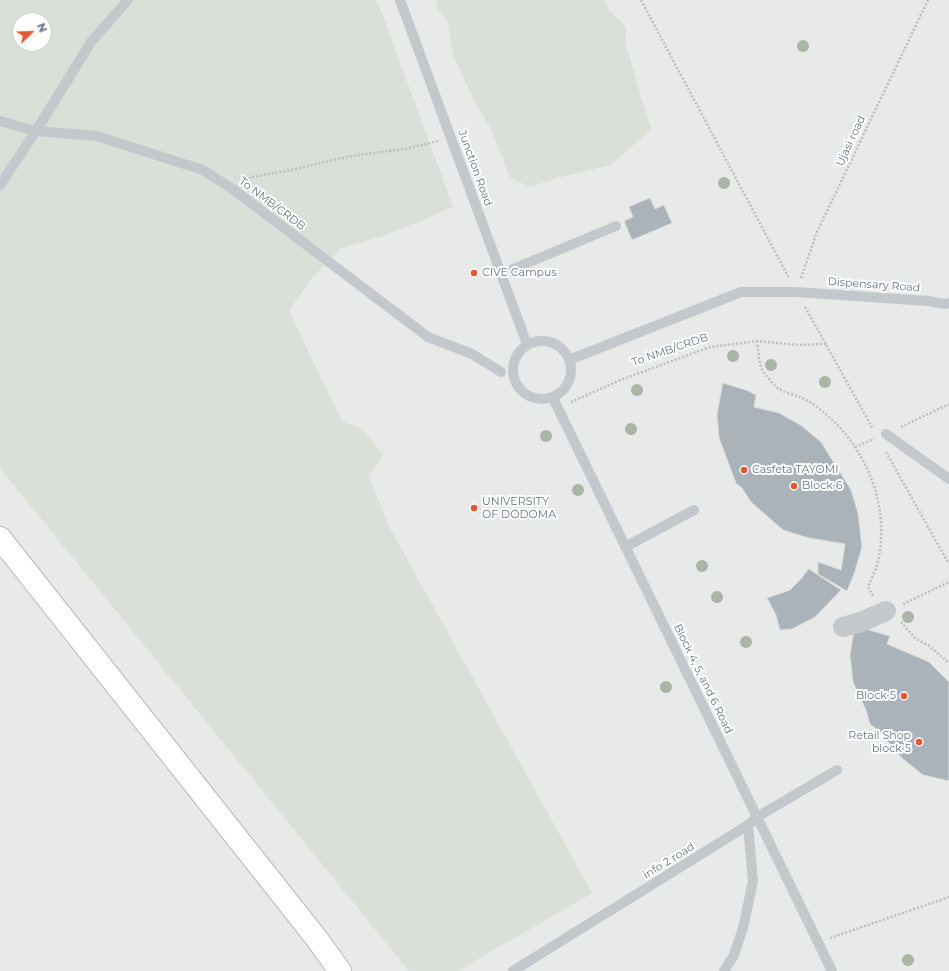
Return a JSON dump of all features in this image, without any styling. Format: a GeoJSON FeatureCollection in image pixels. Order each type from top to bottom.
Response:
{"type":"FeatureCollection","features":[{"type":"Feature","properties":{"kind":"street"},"geometry":{"type":"LineString","coordinates":[[0,538],[312,933],[340,971]]}},
{"type":"Feature","properties":{"kind":"street"},"geometry":{"type":"LineString","coordinates":[[842,627],[861,622],[888,610]]}},
{"type":"Feature","properties":{"kind":"lane"},"geometry":{"type":"LineString","coordinates":[[0,185],[36,131],[91,42],[128,0]]}},
{"type":"Feature","properties":{"kind":"lane","name":"Junction Road"},"geometry":{"type":"LineString","coordinates":[[400,0],[528,344]]}},
{"type":"Feature","properties":{"kind":"lane","name":"To NMB/CRDB"},"geometry":{"type":"LineString","coordinates":[[0,121],[36,131],[97,136],[203,170],[234,190],[428,337],[472,354],[501,372]]}},
{"type":"Feature","properties":{"kind":"lane"},"geometry":{"type":"LineString","coordinates":[[502,274],[616,226]]}},
{"type":"Feature","properties":{"kind":"lane"},"geometry":{"type":"LineString","coordinates":[[569,360],[742,292],[796,292]]}},
{"type":"Feature","properties":{"kind":"lane","name":"Dispensary Road"},"geometry":{"type":"LineString","coordinates":[[796,292],[928,301],[948,306]]}},
{"type":"Feature","properties":{"kind":"lane"},"geometry":{"type":"LineString","coordinates":[[537,341],[547,341],[557,345],[564,351],[569,360],[571,369],[570,378],[561,393],[553,398],[535,399],[520,390],[515,382],[513,374],[514,361],[521,350],[528,344],[537,341]]}},
{"type":"Feature","properties":{"kind":"lane","name":"Block 4, 5, and 6 Road"},"geometry":{"type":"LineString","coordinates":[[553,398],[832,971]]}},
{"type":"Feature","properties":{"kind":"lane"},"geometry":{"type":"LineString","coordinates":[[882,436],[949,480]]}},
{"type":"Feature","properties":{"kind":"lane"},"geometry":{"type":"LineString","coordinates":[[626,547],[694,510]]}},
{"type":"Feature","properties":{"kind":"lane","name":"info 2 road"},"geometry":{"type":"LineString","coordinates":[[513,971],[748,825],[757,817],[838,770]]}},
{"type":"Feature","properties":{"kind":"lane"},"geometry":{"type":"LineString","coordinates":[[724,971],[734,955],[743,928],[753,881],[748,825]]}},
{"type":"Feature","properties":{"kind":"path"},"geometry":{"type":"LineString","coordinates":[[641,0],[796,292]]}},
{"type":"Feature","properties":{"kind":"path","name":"Ujasi road"},"geometry":{"type":"LineString","coordinates":[[796,292],[817,232],[928,0]]}},
{"type":"Feature","properties":{"kind":"path"},"geometry":{"type":"LineString","coordinates":[[234,190],[251,177],[286,171],[351,156],[405,149],[451,137]]}},
{"type":"Feature","properties":{"kind":"path"},"geometry":{"type":"LineString","coordinates":[[757,341],[763,370],[778,389],[804,399],[827,415],[855,447],[874,485],[881,517],[880,546],[878,562],[868,587],[875,599],[888,610],[916,639],[928,645],[949,663]]}},
{"type":"Feature","properties":{"kind":"path","name":"To NMB/CRDB"},"geometry":{"type":"LineString","coordinates":[[553,398],[572,402],[624,379],[710,347],[757,341],[798,345],[826,344]]}},
{"type":"Feature","properties":{"kind":"path"},"geometry":{"type":"LineString","coordinates":[[855,447],[882,436],[949,404]]}},
{"type":"Feature","properties":{"kind":"path"},"geometry":{"type":"LineString","coordinates":[[888,610],[949,582]]}},
{"type":"Feature","properties":{"kind":"path"},"geometry":{"type":"LineString","coordinates":[[818,942],[949,897]]}},
{"type":"Feature","properties":{"kind":"shaded area","name":"CIVE Campus"},"geometry":{"type":"Polygon","coordinates":[[[0,0],[949,0],[949,971],[0,971],[0,0]]]}},
{"type":"Feature","properties":{"kind":"shaded area"},"geometry":{"type":"Polygon","coordinates":[[[0,0],[377,0],[453,207],[387,235],[341,248],[311,279],[289,311],[342,421],[363,430],[383,455],[369,476],[388,525],[592,893],[458,971],[409,971],[0,468],[0,0]]]}},
{"type":"Feature","properties":{"kind":"shaded area"},"geometry":{"type":"Polygon","coordinates":[[[436,0],[604,0],[609,10],[626,27],[625,43],[651,129],[611,165],[561,177],[530,187],[510,178],[490,126],[476,105],[453,54],[448,23],[437,7],[436,0]]]}},
{"type":"Feature","properties":{"kind":"building"},"geometry":{"type":"Polygon","coordinates":[[[650,198],[655,209],[664,205],[672,223],[632,240],[624,221],[633,217],[629,207],[650,198]]]}},
{"type":"Feature","properties":{"kind":"building","name":"Block 6"},"geometry":{"type":"Polygon","coordinates":[[[723,383],[746,390],[756,395],[754,407],[779,413],[802,426],[821,442],[851,490],[858,513],[862,547],[847,591],[818,574],[818,562],[841,570],[845,544],[809,538],[783,530],[751,502],[742,488],[736,483],[719,438],[717,415],[723,383]]]}},
{"type":"Feature","properties":{"kind":"building"},"geometry":{"type":"Polygon","coordinates":[[[809,569],[841,590],[815,617],[792,629],[780,630],[776,615],[767,598],[790,590],[809,569]]]}},
{"type":"Feature","properties":{"kind":"building","name":"Block 5"},"geometry":{"type":"Polygon","coordinates":[[[855,626],[890,636],[887,644],[929,662],[949,682],[949,781],[923,775],[902,758],[878,730],[870,724],[866,710],[853,682],[850,655],[855,626]]]}},
{"type":"Feature","properties":{"kind":"place","name":"CIVE Campus"},"geometry":{"type":"Point","coordinates":[474,273]}},
{"type":"Feature","properties":{"kind":"place","name":"Casfeta TAYOMI"},"geometry":{"type":"Point","coordinates":[744,470]}},
{"type":"Feature","properties":{"kind":"place","name":"Block 6"},"geometry":{"type":"Point","coordinates":[794,486]}},
{"type":"Feature","properties":{"kind":"place","name":"UNIVERSITY OF DODOMA"},"geometry":{"type":"Point","coordinates":[474,508]}},
{"type":"Feature","properties":{"kind":"place","name":"Block 5"},"geometry":{"type":"Point","coordinates":[904,696]}},
{"type":"Feature","properties":{"kind":"place","name":"Retail Shop block 5"},"geometry":{"type":"Point","coordinates":[919,742]}}]}
